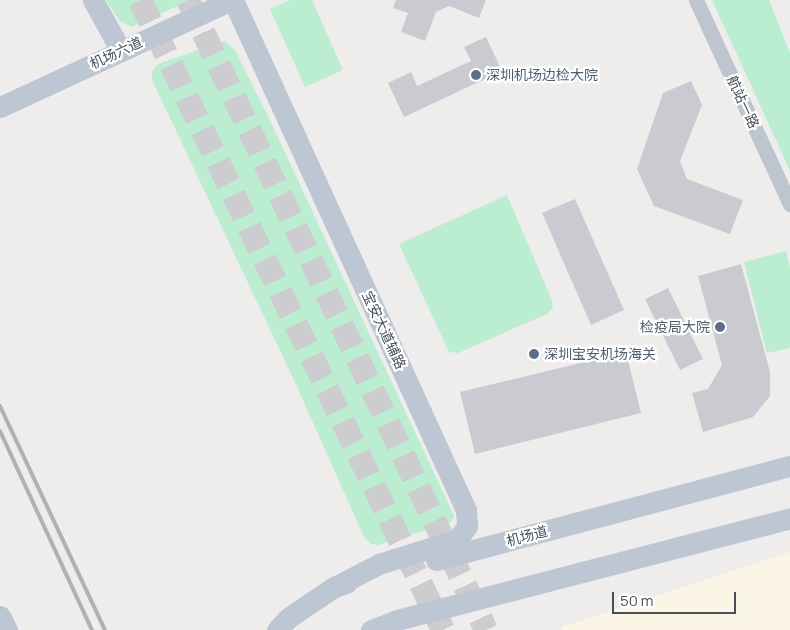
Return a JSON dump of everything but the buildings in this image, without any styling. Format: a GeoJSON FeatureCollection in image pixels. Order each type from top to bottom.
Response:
{"type":"FeatureCollection","features":[{"type":"Feature","properties":{"kind":"main road"},"geometry":{"type":"LineString","coordinates":[[93,0],[121,51]]}},
{"type":"Feature","properties":{"kind":"main road","name":"机场六道"},"geometry":{"type":"LineString","coordinates":[[0,107],[232,0]]}},
{"type":"Feature","properties":{"kind":"main road","name":"宝安大道辅路"},"geometry":{"type":"LineString","coordinates":[[232,0],[466,510],[467,526],[458,539],[379,564],[334,587]]}},
{"type":"Feature","properties":{"kind":"main road","name":"机场道"},"geometry":{"type":"LineString","coordinates":[[277,630],[288,618],[334,587],[790,466]]}},
{"type":"Feature","properties":{"kind":"main road"},"geometry":{"type":"LineString","coordinates":[[371,630],[418,623],[790,518]]}},
{"type":"Feature","properties":{"kind":"main road"},"geometry":{"type":"LineString","coordinates":[[0,616],[7,630]]}},
{"type":"Feature","properties":{"kind":"street","name":"航站一路"},"geometry":{"type":"LineString","coordinates":[[696,0],[790,204]]}},
{"type":"Feature","properties":{"kind":"shaded area"},"geometry":{"type":"Polygon","coordinates":[[[790,552],[790,630],[563,630],[562,627],[790,552]]]}},
{"type":"Feature","properties":{"kind":"green space"},"geometry":{"type":"Polygon","coordinates":[[[106,0],[191,0],[131,27],[120,21],[106,0]]]}},
{"type":"Feature","properties":{"kind":"green space"},"geometry":{"type":"Polygon","coordinates":[[[290,0],[312,0],[343,70],[305,87],[270,9],[290,0]]]}},
{"type":"Feature","properties":{"kind":"green space"},"geometry":{"type":"Polygon","coordinates":[[[712,0],[769,0],[790,53],[790,171],[712,0]]]}},
{"type":"Feature","properties":{"kind":"green space"},"geometry":{"type":"Polygon","coordinates":[[[224,41],[235,50],[268,116],[454,516],[451,522],[378,545],[371,544],[364,537],[293,378],[152,80],[152,71],[158,64],[224,41]]]}},
{"type":"Feature","properties":{"kind":"green space"},"geometry":{"type":"Polygon","coordinates":[[[507,195],[552,300],[553,308],[547,314],[458,353],[449,352],[399,244],[507,195]]]}},
{"type":"Feature","properties":{"kind":"green space"},"geometry":{"type":"Polygon","coordinates":[[[786,251],[790,267],[790,348],[767,353],[744,262],[786,251]]]}},
{"type":"Feature","properties":{"kind":"tunnel"},"geometry":{"type":"LineString","coordinates":[[140,0],[443,630]]}},
{"type":"Feature","properties":{"kind":"tunnel"},"geometry":{"type":"LineString","coordinates":[[188,0],[486,630]]}},
{"type":"Feature","properties":{"kind":"railway"},"geometry":{"type":"LineString","coordinates":[[0,406],[105,630]]}},
{"type":"Feature","properties":{"kind":"railway"},"geometry":{"type":"LineString","coordinates":[[0,431],[92,630]]}},
{"type":"Feature","properties":{"kind":"place","name":"深圳机场边检大院"},"geometry":{"type":"Point","coordinates":[476,75]}},
{"type":"Feature","properties":{"kind":"place","name":"检疫局大院"},"geometry":{"type":"Point","coordinates":[720,327]}},
{"type":"Feature","properties":{"kind":"place","name":"深圳宝安机场海关"},"geometry":{"type":"Point","coordinates":[534,354]}}]}
